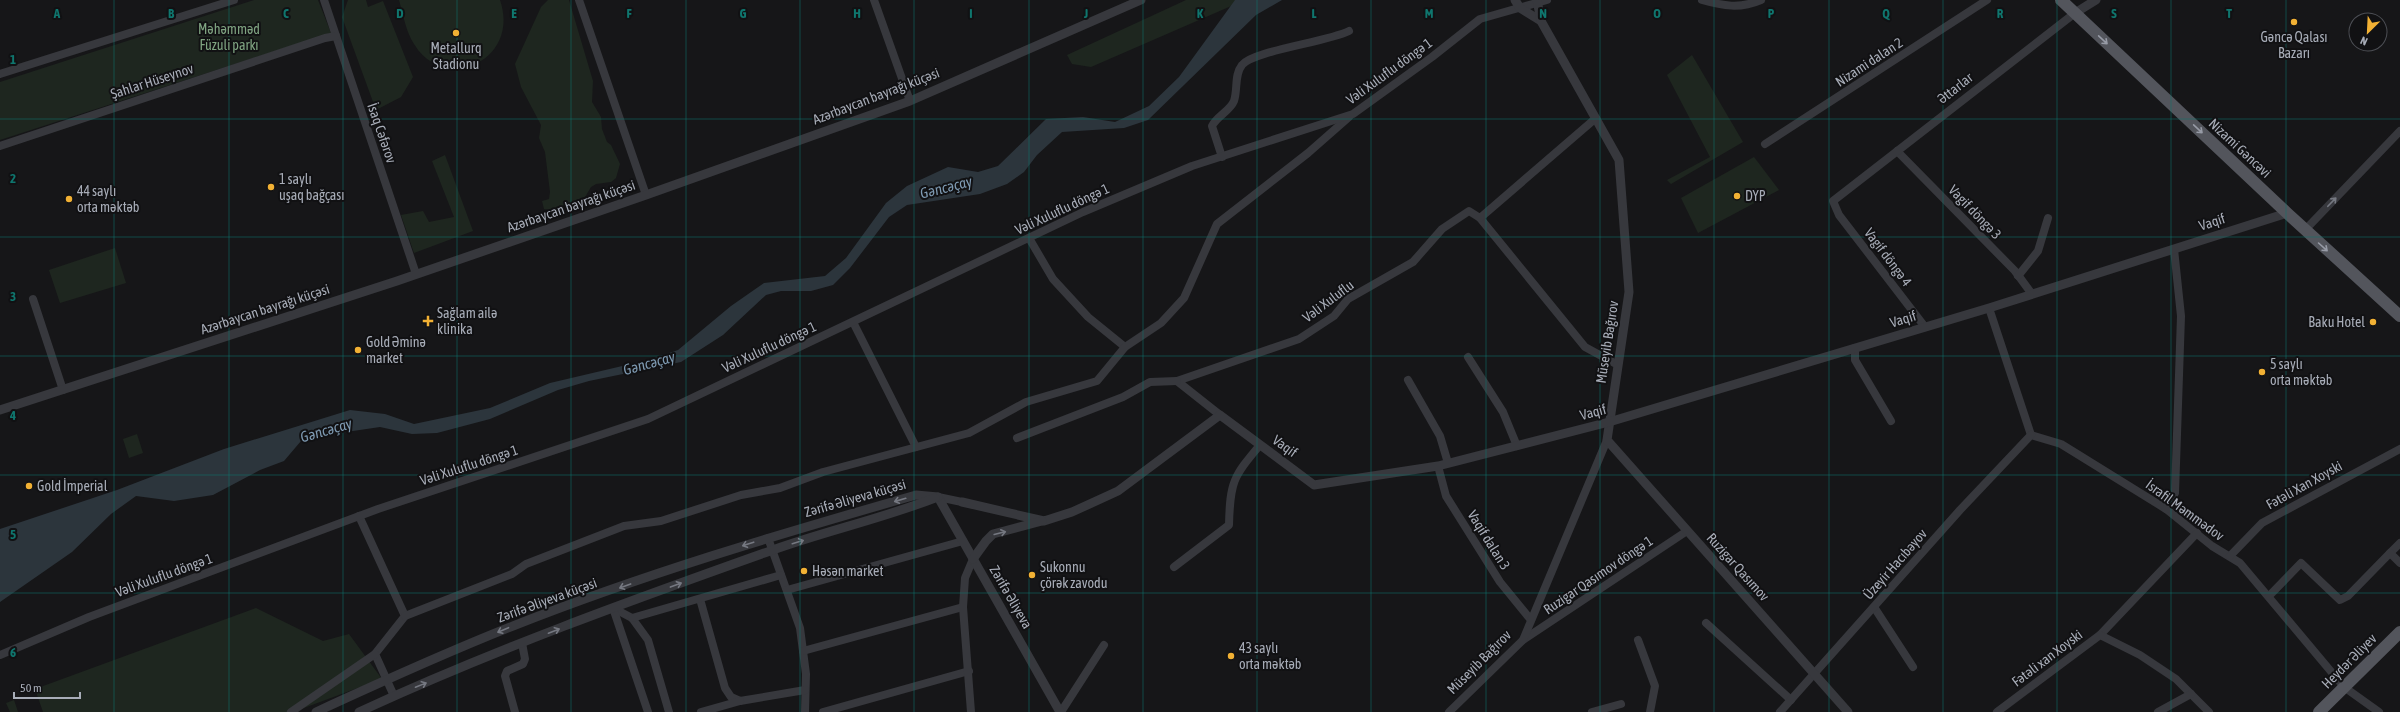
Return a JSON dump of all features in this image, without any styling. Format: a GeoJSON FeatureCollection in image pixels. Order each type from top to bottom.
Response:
{"type":"FeatureCollection","features":[{"type":"Feature","properties":{"kind":"main road","name":"Nizami Gəncəvi"},"geometry":{"type":"LineString","coordinates":[[2061,0],[2287,214],[2400,316]]}},
{"type":"Feature","properties":{"kind":"main road","name":"Heydər Əliyev"},"geometry":{"type":"LineString","coordinates":[[2320,712],[2400,632]]}},
{"type":"Feature","properties":{"kind":"street"},"geometry":{"type":"LineString","coordinates":[[0,74],[234,0]]}},
{"type":"Feature","properties":{"kind":"street","name":"İsaq Cəfərov"},"geometry":{"type":"LineString","coordinates":[[324,0],[416,274]]}},
{"type":"Feature","properties":{"kind":"street"},"geometry":{"type":"LineString","coordinates":[[579,0],[646,195]]}},
{"type":"Feature","properties":{"kind":"street"},"geometry":{"type":"LineString","coordinates":[[874,0],[910,101]]}},
{"type":"Feature","properties":{"kind":"street","name":"Azərbaycan bayrağı küçəsi"},"geometry":{"type":"LineString","coordinates":[[0,410],[416,274],[646,195],[910,101],[1141,0]]}},
{"type":"Feature","properties":{"kind":"street","name":"Müseyib Bağırov"},"geometry":{"type":"LineString","coordinates":[[1449,712],[1523,640],[1606,440],[1629,292],[1619,160],[1541,21],[1520,8],[1515,0]]}},
{"type":"Feature","properties":{"kind":"street"},"geometry":{"type":"LineString","coordinates":[[1702,0],[1725,7],[1750,4],[1761,0]]}},
{"type":"Feature","properties":{"kind":"street","name":"Nizami dalan 2"},"geometry":{"type":"LineString","coordinates":[[1765,144],[1987,0]]}},
{"type":"Feature","properties":{"kind":"street","name":"Əttarlar"},"geometry":{"type":"LineString","coordinates":[[1833,201],[2075,13],[2096,0]]}},
{"type":"Feature","properties":{"kind":"street"},"geometry":{"type":"LineString","coordinates":[[1520,8],[1541,1]]}},
{"type":"Feature","properties":{"kind":"street","name":"Müseyib Bağırov"},"geometry":{"type":"LineString","coordinates":[[1541,1],[1541,21]]}},
{"type":"Feature","properties":{"kind":"street","name":"Vəli Xuluflu döngə 1"},"geometry":{"type":"LineString","coordinates":[[0,655],[89,617],[359,516],[648,419],[1083,212],[1170,176],[1222,157],[1353,114],[1432,57],[1480,19],[1505,10],[1520,8]]}},
{"type":"Feature","properties":{"kind":"street"},"geometry":{"type":"LineString","coordinates":[[1222,157],[1212,126],[1234,102],[1238,75],[1242,64],[1250,58],[1266,53],[1338,37],[1349,31]]}},
{"type":"Feature","properties":{"kind":"street","name":"Şahlar Hüseynov"},"geometry":{"type":"LineString","coordinates":[[0,146],[325,38],[336,36]]}},
{"type":"Feature","properties":{"kind":"street"},"geometry":{"type":"LineString","coordinates":[[291,712],[375,654],[405,616],[512,574],[526,564],[624,526],[661,521],[741,495],[780,488],[823,472],[969,433],[1026,402],[1097,381],[1125,347],[1161,323],[1184,298],[1217,224],[1308,153],[1353,114]]}},
{"type":"Feature","properties":{"kind":"street"},"geometry":{"type":"LineString","coordinates":[[1596,118],[1480,218],[1585,347],[1618,366]]}},
{"type":"Feature","properties":{"kind":"street"},"geometry":{"type":"LineString","coordinates":[[2305,230],[2400,131]]}},
{"type":"Feature","properties":{"kind":"street","name":"Vagif döngə 3"},"geometry":{"type":"LineString","coordinates":[[1897,151],[2018,276],[2032,294]]}},
{"type":"Feature","properties":{"kind":"street","name":"Vagif döngə 4"},"geometry":{"type":"LineString","coordinates":[[1833,201],[1840,216],[1925,327]]}},
{"type":"Feature","properties":{"kind":"street","name":"Vəli Xuluflu"},"geometry":{"type":"LineString","coordinates":[[1178,381],[1299,339],[1334,316],[1348,299],[1413,262],[1442,229],[1468,211],[1480,218]]}},
{"type":"Feature","properties":{"kind":"street","name":"Vaqif"},"geometry":{"type":"LineString","coordinates":[[1220,415],[1314,484],[1438,466],[1609,422],[1989,308],[2287,214]]}},
{"type":"Feature","properties":{"kind":"street"},"geometry":{"type":"LineString","coordinates":[[2018,276],[2038,251],[2048,218]]}},
{"type":"Feature","properties":{"kind":"street"},"geometry":{"type":"LineString","coordinates":[[1029,238],[1053,279],[1088,317],[1125,347]]}},
{"type":"Feature","properties":{"kind":"street"},"geometry":{"type":"LineString","coordinates":[[2166,509],[2175,492],[2181,360],[2181,316],[2174,249]]}},
{"type":"Feature","properties":{"kind":"street"},"geometry":{"type":"LineString","coordinates":[[33,299],[63,390]]}},
{"type":"Feature","properties":{"kind":"street"},"geometry":{"type":"LineString","coordinates":[[1989,308],[2031,435]]}},
{"type":"Feature","properties":{"kind":"street"},"geometry":{"type":"LineString","coordinates":[[853,322],[916,447]]}},
{"type":"Feature","properties":{"kind":"street"},"geometry":{"type":"LineString","coordinates":[[1855,348],[1855,360],[1890,421]]}},
{"type":"Feature","properties":{"kind":"street"},"geometry":{"type":"LineString","coordinates":[[1468,357],[1503,412],[1517,446]]}},
{"type":"Feature","properties":{"kind":"street"},"geometry":{"type":"LineString","coordinates":[[1408,380],[1440,436],[1448,463]]}},
{"type":"Feature","properties":{"kind":"street"},"geometry":{"type":"LineString","coordinates":[[971,712],[963,607],[965,578],[974,559],[986,541],[993,534],[1072,512],[1118,491],[1220,415],[1178,381],[1150,382],[1123,396],[1017,438]]}},
{"type":"Feature","properties":{"kind":"street","name":"İsrafil Məmmədov"},"geometry":{"type":"LineString","coordinates":[[2031,435],[2061,444],[2166,509],[2212,546],[2230,556],[2246,568],[2344,687],[2379,712]]}},
{"type":"Feature","properties":{"kind":"street","name":"Üzeyir Hacıbəyov"},"geometry":{"type":"LineString","coordinates":[[1780,712],[1960,510],[2031,435]]}},
{"type":"Feature","properties":{"kind":"street","name":"Ruzigar Qasımov"},"geometry":{"type":"LineString","coordinates":[[1606,440],[1848,712]]}},
{"type":"Feature","properties":{"kind":"street"},"geometry":{"type":"LineString","coordinates":[[1174,567],[1229,525],[1229,497],[1233,482],[1241,467],[1260,445]]}},
{"type":"Feature","properties":{"kind":"street","name":"Fətəli Xan Xoyski"},"geometry":{"type":"LineString","coordinates":[[2230,556],[2262,523],[2400,449]]}},
{"type":"Feature","properties":{"kind":"street","name":"Vaqif dalan 3"},"geometry":{"type":"LineString","coordinates":[[1438,466],[1446,496],[1500,582],[1531,620]]}},
{"type":"Feature","properties":{"kind":"street","name":"Zərifə Əliyeva küçəsi"},"geometry":{"type":"LineString","coordinates":[[316,712],[386,679],[514,626],[768,538],[916,495],[938,497]]}},
{"type":"Feature","properties":{"kind":"street"},"geometry":{"type":"LineString","coordinates":[[938,497],[1044,521]]}},
{"type":"Feature","properties":{"kind":"street","name":"Zərifə Əliyeva küçəsi"},"geometry":{"type":"LineString","coordinates":[[360,712],[394,696],[522,643],[614,608],[772,550],[904,510],[938,497]]}},
{"type":"Feature","properties":{"kind":"street","name":"Zərifə Əliyeva"},"geometry":{"type":"LineString","coordinates":[[938,497],[1060,712]]}},
{"type":"Feature","properties":{"kind":"street"},"geometry":{"type":"LineString","coordinates":[[359,516],[405,616]]}},
{"type":"Feature","properties":{"kind":"street","name":"Ruzigar Qasımov döngə 1"},"geometry":{"type":"LineString","coordinates":[[1523,640],[1688,531]]}},
{"type":"Feature","properties":{"kind":"street"},"geometry":{"type":"LineString","coordinates":[[2100,635],[2197,533]]}},
{"type":"Feature","properties":{"kind":"street"},"geometry":{"type":"LineString","coordinates":[[768,538],[800,628],[803,651],[805,712]]}},
{"type":"Feature","properties":{"kind":"street"},"geometry":{"type":"LineString","coordinates":[[787,590],[963,541]]}},
{"type":"Feature","properties":{"kind":"street"},"geometry":{"type":"LineString","coordinates":[[2269,596],[2301,563],[2340,600],[2344,600],[2400,543]]}},
{"type":"Feature","properties":{"kind":"street"},"geometry":{"type":"LineString","coordinates":[[2390,553],[2400,563]]}},
{"type":"Feature","properties":{"kind":"street"},"geometry":{"type":"LineString","coordinates":[[632,618],[781,575]]}},
{"type":"Feature","properties":{"kind":"street"},"geometry":{"type":"LineString","coordinates":[[700,599],[725,688],[731,697],[740,701]]}},
{"type":"Feature","properties":{"kind":"street"},"geometry":{"type":"LineString","coordinates":[[803,651],[963,607]]}},
{"type":"Feature","properties":{"kind":"street"},"geometry":{"type":"LineString","coordinates":[[1874,607],[1913,667]]}},
{"type":"Feature","properties":{"kind":"street"},"geometry":{"type":"LineString","coordinates":[[614,608],[632,618],[648,640],[669,712]]}},
{"type":"Feature","properties":{"kind":"street"},"geometry":{"type":"LineString","coordinates":[[614,608],[648,712]]}},
{"type":"Feature","properties":{"kind":"street"},"geometry":{"type":"LineString","coordinates":[[1706,623],[1791,700]]}},
{"type":"Feature","properties":{"kind":"street","name":"Fətəli xan Xoyski"},"geometry":{"type":"LineString","coordinates":[[1997,712],[2100,635],[2140,655],[2176,680],[2209,712]]}},
{"type":"Feature","properties":{"kind":"street"},"geometry":{"type":"LineString","coordinates":[[1638,640],[1655,686],[1650,712]]}},
{"type":"Feature","properties":{"kind":"street"},"geometry":{"type":"LineString","coordinates":[[514,712],[505,676],[507,671],[523,664],[525,658],[522,643]]}},
{"type":"Feature","properties":{"kind":"street"},"geometry":{"type":"LineString","coordinates":[[1060,712],[1104,645]]}},
{"type":"Feature","properties":{"kind":"street"},"geometry":{"type":"LineString","coordinates":[[375,654],[394,696]]}},
{"type":"Feature","properties":{"kind":"street"},"geometry":{"type":"LineString","coordinates":[[824,712],[969,671]]}},
{"type":"Feature","properties":{"kind":"street"},"geometry":{"type":"LineString","coordinates":[[701,712],[740,701],[805,690]]}},
{"type":"Feature","properties":{"kind":"street"},"geometry":{"type":"LineString","coordinates":[[2158,712],[2191,694]]}},
{"type":"Feature","properties":{"kind":"street"},"geometry":{"type":"LineString","coordinates":[[1592,712],[1621,704]]}},
{"type":"Feature","properties":{"kind":"street"},"geometry":{"type":"LineString","coordinates":[[2364,712],[2370,706]]}},
{"type":"Feature","properties":{"kind":"green space","name":"Məhəmməd Füzuli parkı"},"geometry":{"type":"Polygon","coordinates":[[[254,0],[318,0],[331,33],[0,140],[0,82],[254,0]]]}},
{"type":"Feature","properties":{"kind":"green space"},"geometry":{"type":"Polygon","coordinates":[[[348,0],[366,0],[368,7],[383,1],[413,77],[401,97],[376,110],[342,17],[348,0]]]}},
{"type":"Feature","properties":{"kind":"green space","name":"Metallurq Stadionu"},"geometry":{"type":"Polygon","coordinates":[[[399,0],[500,0],[504,21],[500,40],[490,54],[476,64],[460,68],[443,67],[427,59],[414,44],[407,28],[399,0]]]}},
{"type":"Feature","properties":{"kind":"green space"},"geometry":{"type":"Polygon","coordinates":[[[548,0],[569,0],[593,81],[592,102],[601,117],[602,129],[607,142],[611,145],[620,164],[616,178],[611,182],[596,184],[591,187],[585,197],[550,210],[544,209],[542,201],[549,199],[550,192],[545,152],[539,138],[541,125],[521,87],[515,64],[541,7],[548,0]]]}},
{"type":"Feature","properties":{"kind":"green space"},"geometry":{"type":"Polygon","coordinates":[[[1186,0],[1245,0],[1091,67],[1072,64],[1067,55],[1186,0]]]}},
{"type":"Feature","properties":{"kind":"green space"},"geometry":{"type":"Polygon","coordinates":[[[1692,55],[1743,142],[1671,184],[1667,180],[1710,157],[1667,75],[1692,55]]]}},
{"type":"Feature","properties":{"kind":"green space"},"geometry":{"type":"Polygon","coordinates":[[[445,155],[473,231],[414,253],[401,215],[423,211],[429,222],[454,217],[432,161],[445,155]]]}},
{"type":"Feature","properties":{"kind":"green space"},"geometry":{"type":"Polygon","coordinates":[[[1754,157],[1779,190],[1698,233],[1681,198],[1754,157]]]}},
{"type":"Feature","properties":{"kind":"green space"},"geometry":{"type":"Polygon","coordinates":[[[115,248],[126,283],[60,303],[49,270],[115,248]]]}},
{"type":"Feature","properties":{"kind":"green space"},"geometry":{"type":"Polygon","coordinates":[[[137,434],[143,453],[129,458],[123,439],[137,434]]]}},
{"type":"Feature","properties":{"kind":"green space"},"geometry":{"type":"Polygon","coordinates":[[[256,608],[323,641],[349,634],[382,679],[293,712],[43,712],[35,689],[256,608]]]}},
{"type":"Feature","properties":{"kind":"green space"},"geometry":{"type":"Polygon","coordinates":[[[14,700],[18,712],[10,712],[6,703],[14,700]]]}},
{"type":"Feature","properties":{"kind":"water","name":"Gəncəçay"},"geometry":{"type":"Polygon","coordinates":[[[1235,0],[1282,0],[1256,15],[1148,120],[1124,128],[1062,132],[1037,155],[1024,172],[1007,184],[980,194],[907,205],[889,217],[850,268],[833,285],[811,291],[781,291],[766,295],[723,335],[681,362],[589,381],[558,390],[490,419],[437,433],[412,434],[380,427],[326,435],[301,441],[284,461],[260,470],[213,495],[174,501],[136,496],[111,514],[72,552],[0,602],[0,529],[117,490],[224,449],[350,410],[385,414],[414,424],[490,408],[550,383],[652,359],[678,350],[731,306],[764,283],[825,276],[846,258],[886,203],[907,186],[948,167],[978,172],[998,166],[1046,119],[1083,117],[1115,122],[1149,106],[1179,77],[1235,0]]]}},
{"type":"Feature","properties":{"kind":"place","name":"Gəncə Qalası Bazarı"},"geometry":{"type":"Point","coordinates":[2294,22]}},
{"type":"Feature","properties":{"kind":"place","name":"Metallurq Stadionu"},"geometry":{"type":"Point","coordinates":[456,33]}},
{"type":"Feature","properties":{"kind":"place","name":"1 saylı uşaq bağçası"},"geometry":{"type":"Point","coordinates":[271,187]}},
{"type":"Feature","properties":{"kind":"place","name":"DYP"},"geometry":{"type":"Point","coordinates":[1737,196]}},
{"type":"Feature","properties":{"kind":"place","name":"44 saylı orta məktəb"},"geometry":{"type":"Point","coordinates":[69,199]}},
{"type":"Feature","properties":{"kind":"place","name":"Sağlam ailə klinika"},"geometry":{"type":"Point","coordinates":[428,321]}},
{"type":"Feature","properties":{"kind":"place","name":"Baku Hotel"},"geometry":{"type":"Point","coordinates":[2373,322]}},
{"type":"Feature","properties":{"kind":"place","name":"Gold Əminə market"},"geometry":{"type":"Point","coordinates":[358,350]}},
{"type":"Feature","properties":{"kind":"place","name":"5 saylı orta məktəb"},"geometry":{"type":"Point","coordinates":[2262,372]}},
{"type":"Feature","properties":{"kind":"place","name":"Gold İmperial"},"geometry":{"type":"Point","coordinates":[29,486]}},
{"type":"Feature","properties":{"kind":"place","name":"Həsən market"},"geometry":{"type":"Point","coordinates":[804,571]}},
{"type":"Feature","properties":{"kind":"place","name":"Sukonnu çörək zavodu"},"geometry":{"type":"Point","coordinates":[1032,575]}},
{"type":"Feature","properties":{"kind":"place","name":"43 saylı orta məktəb"},"geometry":{"type":"Point","coordinates":[1231,656]}}]}
